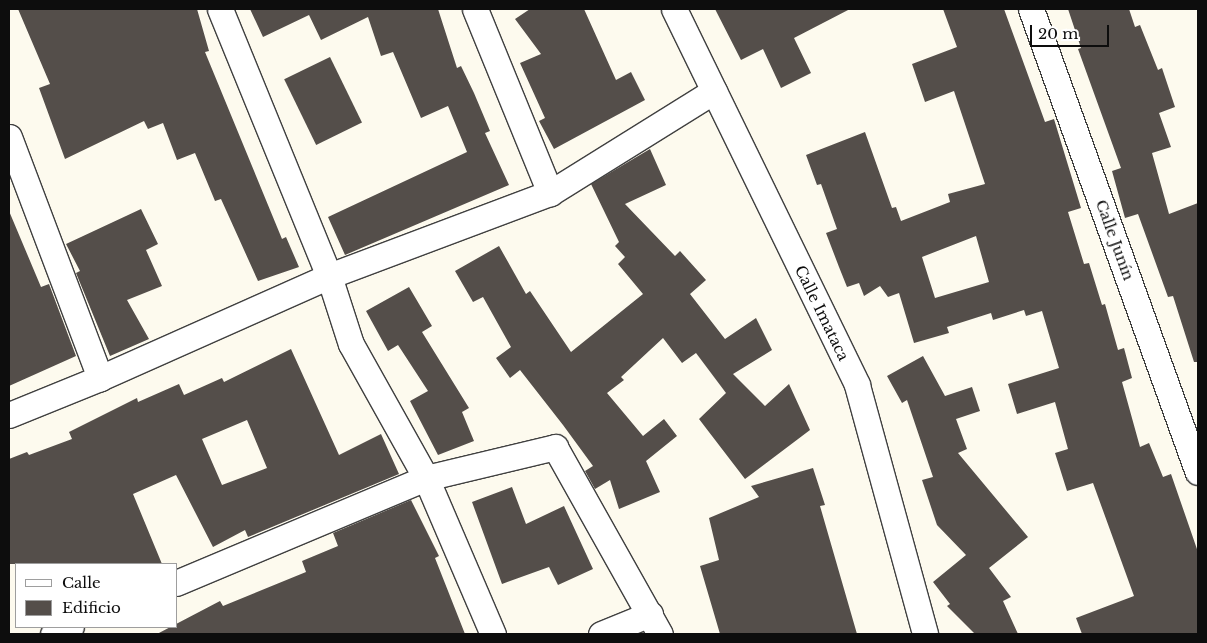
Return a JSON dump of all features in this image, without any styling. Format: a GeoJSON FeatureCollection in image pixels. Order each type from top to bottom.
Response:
{"type":"FeatureCollection","features":[{"type":"Feature","properties":{"kind":"street"},"geometry":{"type":"LineString","coordinates":[[220,9],[329,276],[351,344],[426,478],[494,634]]}},
{"type":"Feature","properties":{"kind":"street"},"geometry":{"type":"LineString","coordinates":[[475,9],[550,193]]}},
{"type":"Feature","properties":{"kind":"street","name":"Calle Imataca"},"geometry":{"type":"LineString","coordinates":[[674,9],[857,384],[925,634]]}},
{"type":"Feature","properties":{"kind":"street","name":"Calle Junín"},"geometry":{"type":"LineString","coordinates":[[1030,9],[1198,472]]}},
{"type":"Feature","properties":{"kind":"street"},"geometry":{"type":"LineString","coordinates":[[9,415],[100,378],[329,276],[550,193],[714,91]]}},
{"type":"Feature","properties":{"kind":"street"},"geometry":{"type":"LineString","coordinates":[[9,137],[100,378]]}},
{"type":"Feature","properties":{"kind":"street"},"geometry":{"type":"LineString","coordinates":[[178,582],[426,478],[556,447],[655,624],[601,634]]}},
{"type":"Feature","properties":{"kind":"street"},"geometry":{"type":"LineString","coordinates":[[53,634],[68,628]]}},
{"type":"Feature","properties":{"kind":"building"},"geometry":{"type":"Polygon","coordinates":[[[18,9],[197,9],[209,51],[205,52],[282,239],[286,237],[299,267],[258,281],[221,199],[215,201],[195,153],[177,160],[163,123],[148,129],[144,121],[65,159],[39,88],[50,84],[18,9]]]}},
{"type":"Feature","properties":{"kind":"building"},"geometry":{"type":"Polygon","coordinates":[[[250,9],[438,9],[457,68],[461,66],[474,93],[490,131],[485,133],[509,185],[345,255],[328,217],[467,152],[448,106],[421,118],[393,52],[381,56],[368,17],[321,40],[309,15],[263,37],[250,9]]]}},
{"type":"Feature","properties":{"kind":"building"},"geometry":{"type":"Polygon","coordinates":[[[530,9],[584,9],[616,80],[631,72],[645,100],[554,149],[539,121],[545,118],[520,63],[541,54],[515,19],[530,9]]]}},
{"type":"Feature","properties":{"kind":"building"},"geometry":{"type":"Polygon","coordinates":[[[715,9],[850,9],[794,38],[811,73],[781,88],[763,49],[741,60],[715,9]]]}},
{"type":"Feature","properties":{"kind":"building"},"geometry":{"type":"Polygon","coordinates":[[[943,9],[1004,9],[1045,122],[1054,119],[1081,208],[1068,212],[1084,264],[1089,263],[1102,305],[1105,304],[1118,350],[1124,348],[1132,378],[1122,382],[1140,447],[1149,443],[1163,477],[1171,474],[1198,552],[1198,634],[1082,634],[1076,618],[1134,596],[1093,483],[1067,491],[1055,453],[1068,449],[1055,402],[1017,414],[1008,384],[1059,368],[1042,311],[1026,316],[1024,310],[993,320],[991,313],[947,327],[949,333],[914,343],[899,293],[888,297],[880,286],[864,296],[859,283],[847,287],[826,233],[837,229],[821,184],[817,185],[806,155],[865,132],[892,208],[896,207],[901,221],[950,202],[948,194],[985,184],[954,91],[925,102],[912,64],[957,47],[943,9]],[[976,236],[922,257],[935,298],[989,282],[976,236]]]}},
{"type":"Feature","properties":{"kind":"building"},"geometry":{"type":"Polygon","coordinates":[[[1068,9],[1129,9],[1135,27],[1140,25],[1158,70],[1162,68],[1175,107],[1159,113],[1171,147],[1152,153],[1169,214],[1198,203],[1198,362],[1194,362],[1173,296],[1168,297],[1138,214],[1125,218],[1112,171],[1121,168],[1078,49],[1081,48],[1068,9]]]}},
{"type":"Feature","properties":{"kind":"building"},"geometry":{"type":"Polygon","coordinates":[[[330,57],[362,123],[316,145],[284,79],[330,57]]]}},
{"type":"Feature","properties":{"kind":"building"},"geometry":{"type":"Polygon","coordinates":[[[650,149],[666,185],[625,204],[675,256],[680,251],[706,280],[690,294],[725,339],[756,318],[772,350],[733,374],[765,406],[789,384],[810,430],[745,479],[699,419],[726,393],[696,353],[682,363],[663,338],[621,377],[624,380],[607,393],[643,436],[664,419],[677,436],[646,461],[660,492],[619,509],[610,480],[595,489],[585,471],[593,466],[563,425],[520,370],[510,378],[496,358],[511,347],[483,297],[473,302],[455,271],[499,246],[526,294],[530,291],[571,352],[643,294],[618,264],[625,257],[615,246],[619,242],[591,184],[650,149]]]}},
{"type":"Feature","properties":{"kind":"building"},"geometry":{"type":"Polygon","coordinates":[[[141,209],[158,244],[146,250],[162,286],[127,300],[149,339],[110,356],[76,273],[80,271],[66,244],[141,209]]]}},
{"type":"Feature","properties":{"kind":"building"},"geometry":{"type":"Polygon","coordinates":[[[9,211],[41,287],[49,284],[76,356],[9,386],[9,211]]]}},
{"type":"Feature","properties":{"kind":"building"},"geometry":{"type":"Polygon","coordinates":[[[409,287],[432,326],[422,332],[469,408],[462,412],[474,441],[438,455],[410,401],[428,391],[398,345],[388,351],[366,311],[409,287]]]}},
{"type":"Feature","properties":{"kind":"building"},"geometry":{"type":"Polygon","coordinates":[[[291,349],[339,455],[381,434],[399,474],[248,537],[245,530],[213,547],[176,475],[133,494],[162,563],[9,564],[9,459],[27,452],[29,455],[72,439],[69,432],[137,398],[138,402],[179,384],[184,395],[222,378],[224,382],[291,349]],[[247,420],[202,439],[222,485],[267,468],[247,420]]]}},
{"type":"Feature","properties":{"kind":"building"},"geometry":{"type":"Polygon","coordinates":[[[923,356],[945,396],[972,387],[980,411],[956,419],[967,449],[958,453],[1028,537],[989,568],[1011,597],[1003,601],[1018,634],[975,634],[947,606],[950,604],[933,582],[966,555],[937,525],[922,480],[933,477],[907,400],[902,403],[887,376],[923,356]]]}},
{"type":"Feature","properties":{"kind":"building"},"geometry":{"type":"Polygon","coordinates":[[[813,468],[825,505],[820,506],[857,634],[720,634],[700,566],[719,560],[709,518],[759,497],[751,486],[813,468]]]}},
{"type":"Feature","properties":{"kind":"building"},"geometry":{"type":"Polygon","coordinates":[[[512,487],[526,524],[564,506],[593,569],[558,585],[549,567],[502,584],[472,502],[512,487]]]}},
{"type":"Feature","properties":{"kind":"building"},"geometry":{"type":"Polygon","coordinates":[[[411,500],[439,556],[435,558],[465,634],[157,634],[168,628],[178,628],[178,623],[220,601],[223,606],[306,572],[302,561],[338,546],[333,533],[411,500]]]}}]}
